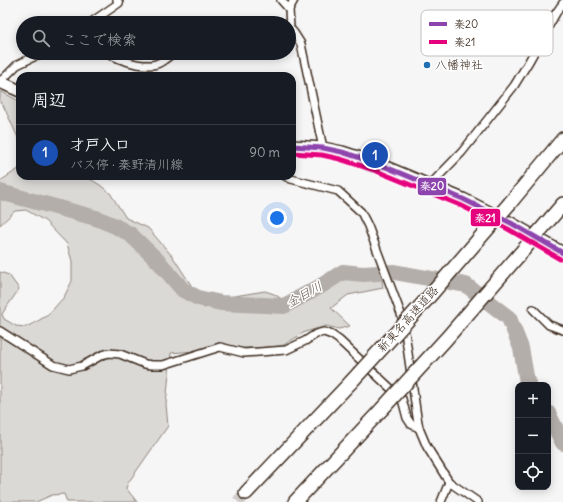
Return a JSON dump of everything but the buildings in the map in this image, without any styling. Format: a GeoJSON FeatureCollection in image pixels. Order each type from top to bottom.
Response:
{"type":"FeatureCollection","features":[{"type":"Feature","properties":{"kind":"highway","name":"新東名高速道路"},"geometry":{"type":"LineString","coordinates":[[246,493],[427,299],[563,139]]}},
{"type":"Feature","properties":{"kind":"highway"},"geometry":{"type":"LineString","coordinates":[[295,502],[446,339],[563,204]]}},
{"type":"Feature","properties":{"kind":"main road"},"geometry":{"type":"LineString","coordinates":[[0,82],[16,89]]}},
{"type":"Feature","properties":{"kind":"main road"},"geometry":{"type":"LineString","coordinates":[[296,146],[323,148],[376,163],[463,199],[563,253]]}},
{"type":"Feature","properties":{"kind":"street"},"geometry":{"type":"LineString","coordinates":[[100,16],[119,3],[117,0]]}},
{"type":"Feature","properties":{"kind":"street"},"geometry":{"type":"LineString","coordinates":[[280,0],[289,9]]}},
{"type":"Feature","properties":{"kind":"street"},"geometry":{"type":"LineString","coordinates":[[289,16],[289,9],[294,0]]}},
{"type":"Feature","properties":{"kind":"street"},"geometry":{"type":"LineString","coordinates":[[553,18],[563,4]]}},
{"type":"Feature","properties":{"kind":"street"},"geometry":{"type":"LineString","coordinates":[[296,36],[301,44],[323,148]]}},
{"type":"Feature","properties":{"kind":"street"},"geometry":{"type":"LineString","coordinates":[[430,185],[462,152],[514,86],[532,56]]}},
{"type":"Feature","properties":{"kind":"street"},"geometry":{"type":"LineString","coordinates":[[0,82],[18,65],[28,60]]}},
{"type":"Feature","properties":{"kind":"street"},"geometry":{"type":"LineString","coordinates":[[123,60],[135,64],[152,65],[164,60]]}},
{"type":"Feature","properties":{"kind":"street"},"geometry":{"type":"LineString","coordinates":[[296,180],[338,191],[361,212],[390,282],[404,325],[419,428],[427,447],[450,482],[478,502]]}},
{"type":"Feature","properties":{"kind":"street"},"geometry":{"type":"LineString","coordinates":[[532,309],[549,325],[563,330]]}},
{"type":"Feature","properties":{"kind":"street"},"geometry":{"type":"LineString","coordinates":[[0,331],[53,365],[69,369],[82,366],[109,352],[120,354],[145,364],[163,365],[220,347],[244,353],[286,350],[316,334],[324,332],[339,340],[402,399],[407,418],[411,424],[419,428]]}},
{"type":"Feature","properties":{"kind":"street"},"geometry":{"type":"LineString","coordinates":[[441,502],[450,482]]}},
{"type":"Feature","properties":{"kind":"shaded area"},"geometry":{"type":"Polygon","coordinates":[[[0,91],[16,99],[16,133],[3,105],[0,103],[0,91]]]}},
{"type":"Feature","properties":{"kind":"shaded area"},"geometry":{"type":"Polygon","coordinates":[[[16,171],[16,180],[92,180],[100,185],[110,193],[126,218],[148,228],[173,257],[191,285],[196,303],[205,308],[222,298],[265,291],[274,294],[285,301],[309,289],[327,276],[381,274],[383,288],[348,295],[331,308],[350,326],[339,329],[326,326],[305,332],[282,346],[228,348],[171,353],[166,404],[168,426],[126,488],[137,502],[67,502],[64,494],[52,495],[36,502],[2,502],[0,499],[0,272],[9,275],[19,289],[2,314],[4,319],[16,326],[26,327],[48,315],[64,297],[72,281],[72,261],[67,244],[45,221],[26,210],[15,211],[0,225],[0,181],[16,171]]]}},
{"type":"Feature","properties":{"kind":"waterway","name":"金目川"},"geometry":{"type":"LineString","coordinates":[[0,192],[96,218],[113,225],[130,234],[159,262],[183,290],[198,298],[221,303],[284,306],[343,272],[363,274],[394,272],[466,285],[509,318],[521,348],[527,382]]}},
{"type":"Feature","properties":{"kind":"waterway","name":"金目川"},"geometry":{"type":"LineString","coordinates":[[550,418],[563,443]]}},
{"type":"Feature","properties":{"kind":"tunnel"},"geometry":{"type":"LineString","coordinates":[[238,502],[246,493]]}},
{"type":"Feature","properties":{"kind":"transit line","name":"秦20"},"geometry":{"type":"LineString","coordinates":[[296,146],[323,148],[342,152],[376,163],[463,199],[511,223],[563,253]]}},
{"type":"Feature","properties":{"kind":"transit line","name":"秦21"},"geometry":{"type":"LineString","coordinates":[[296,153],[322,155],[374,170],[460,205],[508,229],[560,259]]}},
{"type":"Feature","properties":{"kind":"place","name":"八幡神社"},"geometry":{"type":"Point","coordinates":[427,65]}},
{"type":"Feature","properties":{"kind":"place","name":"才戸入口"},"geometry":{"type":"Point","coordinates":[375,155]}}]}
